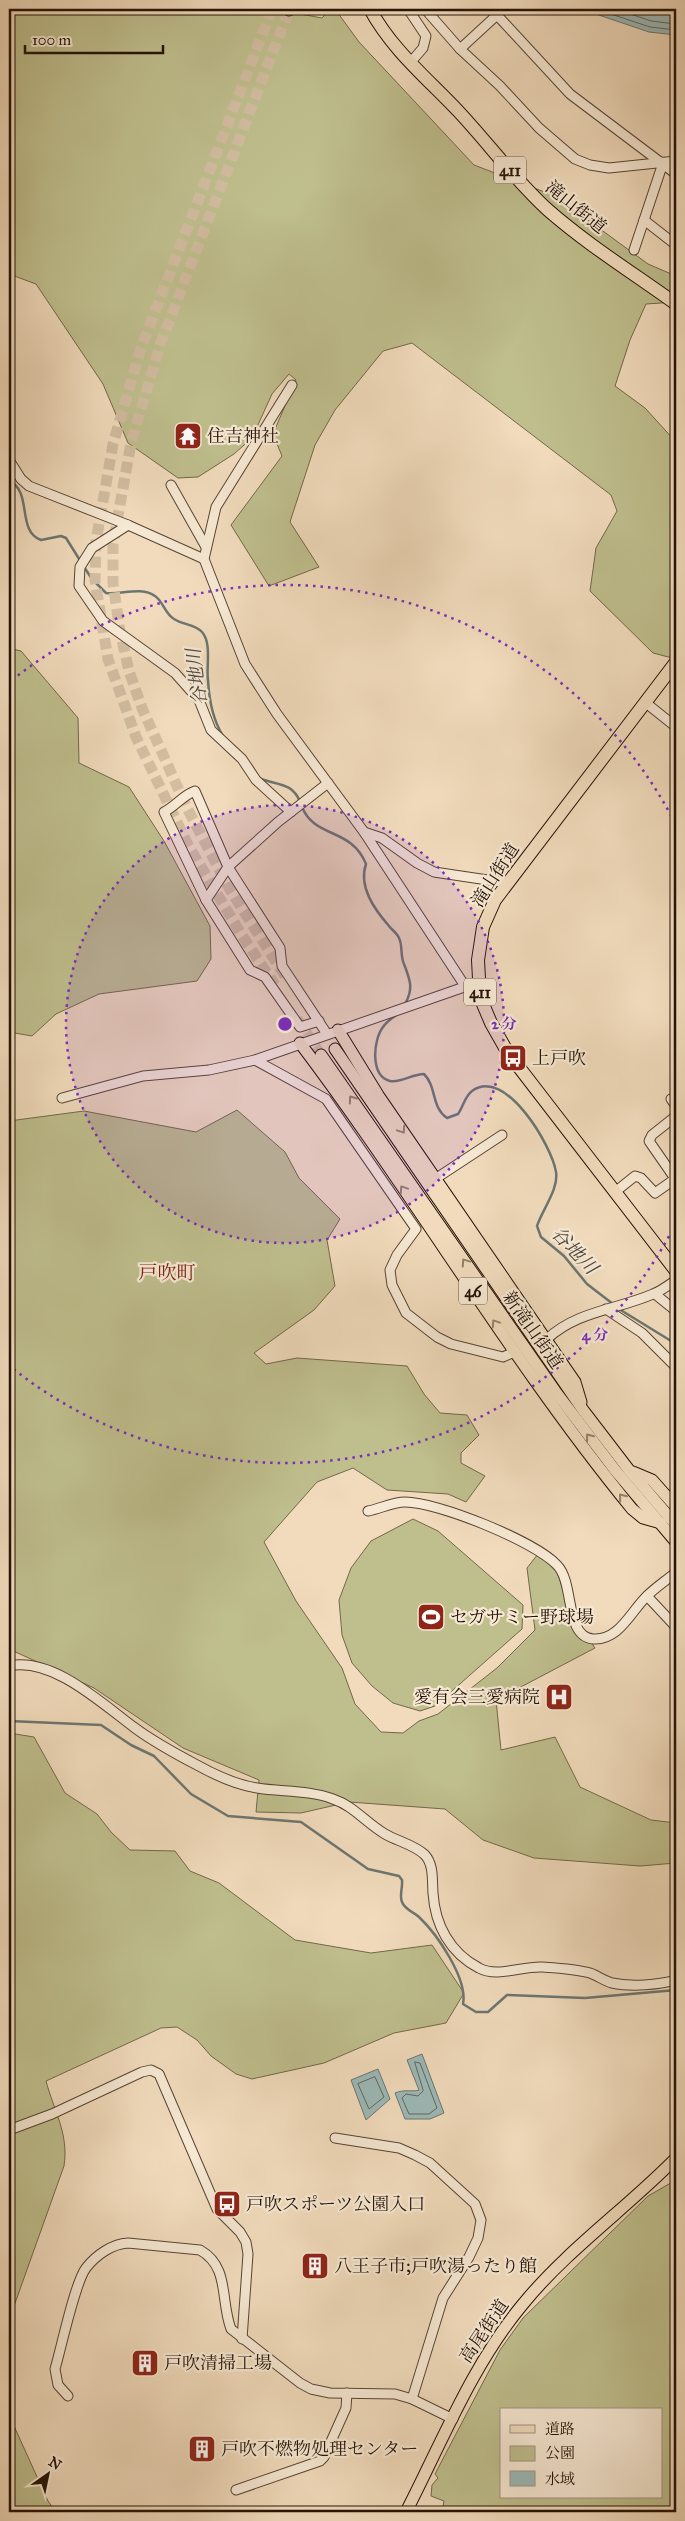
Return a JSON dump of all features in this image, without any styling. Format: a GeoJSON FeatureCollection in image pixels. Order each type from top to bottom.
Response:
{"type":"FeatureCollection","features":[{"type":"Feature","properties":{"kind":"highway","name":"滝山街道"},"geometry":{"type":"LineString","coordinates":[[370,9],[410,63],[459,111],[514,176],[549,210],[584,239],[676,304]]}},
{"type":"Feature","properties":{"kind":"highway","name":"滝山街道"},"geometry":{"type":"LineString","coordinates":[[676,662],[492,906],[484,927],[478,952],[478,982],[487,1015],[508,1053],[676,1271]]}},
{"type":"Feature","properties":{"kind":"main road","name":"46"},"geometry":{"type":"LineString","coordinates":[[332,1032],[378,1094],[575,1382],[583,1410]]}},
{"type":"Feature","properties":{"kind":"main road","name":"46"},"geometry":{"type":"LineString","coordinates":[[300,1043],[558,1415],[632,1509],[643,1518],[661,1523]]}},
{"type":"Feature","properties":{"kind":"main road","name":"新滝山街道"},"geometry":{"type":"LineString","coordinates":[[335,1049],[583,1410],[629,1470],[676,1525]]}},
{"type":"Feature","properties":{"kind":"main road","name":"新滝山街道"},"geometry":{"type":"LineString","coordinates":[[321,1055],[554,1391],[615,1470],[676,1542]]}},
{"type":"Feature","properties":{"kind":"main road","name":"46"},"geometry":{"type":"LineString","coordinates":[[629,1470],[652,1480],[676,1507]]}},
{"type":"Feature","properties":{"kind":"main road","name":"高尾街道"},"geometry":{"type":"LineString","coordinates":[[406,2512],[489,2352],[528,2297],[676,2158]]}},
{"type":"Feature","properties":{"kind":"street"},"geometry":{"type":"LineString","coordinates":[[408,9],[426,36],[423,48],[410,63]]}},
{"type":"Feature","properties":{"kind":"street"},"geometry":{"type":"LineString","coordinates":[[425,9],[460,49],[500,86],[539,128],[575,158],[590,165],[610,168],[676,161]]}},
{"type":"Feature","properties":{"kind":"street"},"geometry":{"type":"LineString","coordinates":[[460,49],[496,15],[570,94],[676,174]]}},
{"type":"Feature","properties":{"kind":"street"},"geometry":{"type":"LineString","coordinates":[[634,250],[661,162]]}},
{"type":"Feature","properties":{"kind":"street"},"geometry":{"type":"LineString","coordinates":[[644,220],[676,244]]}},
{"type":"Feature","properties":{"kind":"street"},"geometry":{"type":"LineString","coordinates":[[292,385],[216,506],[204,559],[245,664],[277,714],[364,832],[465,986]]}},
{"type":"Feature","properties":{"kind":"street"},"geometry":{"type":"LineString","coordinates":[[9,460],[21,479],[29,486],[128,525],[204,559]]}},
{"type":"Feature","properties":{"kind":"street"},"geometry":{"type":"LineString","coordinates":[[171,485],[206,548]]}},
{"type":"Feature","properties":{"kind":"street"},"geometry":{"type":"LineString","coordinates":[[128,525],[95,545],[82,563],[79,586],[103,621],[175,673],[202,706],[211,730],[242,759],[256,780],[291,812]]}},
{"type":"Feature","properties":{"kind":"street"},"geometry":{"type":"LineString","coordinates":[[646,703],[676,727]]}},
{"type":"Feature","properties":{"kind":"street"},"geometry":{"type":"LineString","coordinates":[[206,900],[228,867],[291,812],[328,783]]}},
{"type":"Feature","properties":{"kind":"street"},"geometry":{"type":"LineString","coordinates":[[319,1021],[300,1027],[265,977],[250,970],[206,900],[164,812],[176,806],[188,793],[195,791],[228,867],[280,948],[282,966],[319,1021],[332,1032]]}},
{"type":"Feature","properties":{"kind":"street"},"geometry":{"type":"LineString","coordinates":[[364,832],[382,838],[417,863],[434,872],[508,883]]}},
{"type":"Feature","properties":{"kind":"street"},"geometry":{"type":"LineString","coordinates":[[62,1098],[143,1076],[208,1070],[255,1060],[332,1032],[426,1002],[478,982]]}},
{"type":"Feature","properties":{"kind":"street"},"geometry":{"type":"LineString","coordinates":[[255,1060],[326,1099],[416,1230]]}},
{"type":"Feature","properties":{"kind":"street"},"geometry":{"type":"LineString","coordinates":[[615,1192],[635,1176],[641,1178],[655,1193],[676,1180],[649,1141],[652,1135],[676,1116]]}},
{"type":"Feature","properties":{"kind":"street"},"geometry":{"type":"LineString","coordinates":[[435,1179],[502,1135]]}},
{"type":"Feature","properties":{"kind":"street"},"geometry":{"type":"LineString","coordinates":[[425,1222],[416,1230],[397,1255],[390,1270],[392,1285],[406,1313],[437,1337],[451,1344],[503,1357],[514,1352]]}},
{"type":"Feature","properties":{"kind":"street"},"geometry":{"type":"LineString","coordinates":[[546,1339],[560,1327],[575,1319],[655,1294],[676,1280]]}},
{"type":"Feature","properties":{"kind":"street"},"geometry":{"type":"LineString","coordinates":[[655,1294],[676,1311]]}},
{"type":"Feature","properties":{"kind":"street"},"geometry":{"type":"LineString","coordinates":[[608,1308],[642,1332],[676,1367]]}},
{"type":"Feature","properties":{"kind":"street"},"geometry":{"type":"LineString","coordinates":[[368,1511],[404,1502],[434,1507],[516,1538],[540,1551],[559,1566],[570,1590],[572,1621],[586,1637],[593,1639],[610,1635],[647,1596],[676,1572]]}},
{"type":"Feature","properties":{"kind":"street"},"geometry":{"type":"LineString","coordinates":[[647,1596],[676,1627]]}},
{"type":"Feature","properties":{"kind":"street"},"geometry":{"type":"LineString","coordinates":[[9,1666],[20,1663],[53,1672],[118,1713],[135,1728],[220,1777],[254,1788],[310,1794],[343,1802],[385,1834],[423,1853],[432,1868],[437,1918],[444,1934],[463,1959],[480,1969],[491,1972],[541,1967],[590,1973],[612,1983],[627,1984],[676,1980]]}},
{"type":"Feature","properties":{"kind":"street"},"geometry":{"type":"LineString","coordinates":[[9,2130],[52,2114],[142,2072],[151,2070],[159,2074],[165,2083],[217,2209],[240,2232],[246,2242],[248,2254],[242,2339]]}},
{"type":"Feature","properties":{"kind":"street"},"geometry":{"type":"LineString","coordinates":[[334,2138],[399,2148],[415,2154],[430,2163],[475,2204],[481,2220],[478,2238],[469,2257],[443,2298],[412,2399]]}},
{"type":"Feature","properties":{"kind":"street"},"geometry":{"type":"LineString","coordinates":[[68,2396],[58,2385],[55,2370],[80,2279],[86,2268],[117,2244],[200,2250],[209,2255],[216,2262],[220,2271],[231,2329],[300,2384],[330,2393],[378,2392],[395,2394],[412,2399],[453,2420]]}},
{"type":"Feature","properties":{"kind":"street"},"geometry":{"type":"LineString","coordinates":[[236,2490],[320,2461],[346,2408],[347,2393]]}},
{"type":"Feature","properties":{"kind":"green space"},"geometry":{"type":"Polygon","coordinates":[[[243,8],[275,10],[322,18],[330,9],[335,9],[359,42],[474,165],[555,196],[648,264],[676,276],[676,302],[646,304],[630,340],[615,386],[645,408],[676,442],[676,659],[653,653],[590,591],[596,548],[617,511],[611,495],[412,343],[383,351],[335,410],[315,445],[290,522],[319,567],[269,586],[231,525],[282,456],[273,434],[296,380],[289,374],[272,394],[252,438],[234,454],[198,477],[178,478],[128,443],[103,384],[36,284],[9,274],[9,9],[194,9],[196,11],[243,8]]]}},
{"type":"Feature","properties":{"kind":"green space"},"geometry":{"type":"Polygon","coordinates":[[[9,648],[21,651],[78,718],[79,763],[129,787],[164,841],[210,926],[211,959],[197,981],[99,994],[56,1014],[32,1036],[9,1032],[9,648]]]}},
{"type":"Feature","properties":{"kind":"green space"},"geometry":{"type":"Polygon","coordinates":[[[237,1110],[285,1152],[299,1178],[340,1219],[327,1240],[335,1286],[314,1310],[254,1353],[266,1364],[297,1358],[407,1366],[424,1394],[440,1413],[467,1415],[479,1435],[461,1453],[461,1463],[485,1476],[466,1502],[448,1494],[387,1490],[353,1468],[317,1482],[264,1542],[296,1601],[342,1668],[355,1704],[381,1732],[403,1733],[419,1721],[438,1714],[497,1668],[535,1630],[527,1568],[538,1554],[557,1572],[570,1611],[595,1648],[496,1700],[501,1750],[555,1737],[580,1787],[651,1820],[676,1823],[676,1863],[640,1866],[534,1858],[483,1840],[445,1809],[349,1802],[301,1813],[256,1812],[259,1780],[183,1748],[94,1688],[9,1649],[9,1121],[84,1111],[196,1132],[237,1110]]]}},
{"type":"Feature","properties":{"kind":"green space","name":"セガサミー野球場"},"geometry":{"type":"Polygon","coordinates":[[[413,1519],[438,1531],[523,1605],[522,1629],[435,1706],[420,1711],[393,1703],[372,1686],[352,1663],[342,1635],[339,1600],[351,1568],[371,1541],[413,1519]]]}},
{"type":"Feature","properties":{"kind":"green space"},"geometry":{"type":"Polygon","coordinates":[[[9,1733],[34,1737],[65,1793],[97,1814],[111,1832],[130,1850],[175,1851],[190,1871],[219,1883],[295,1940],[371,1953],[432,1945],[464,1993],[446,2023],[394,2033],[324,2063],[252,2079],[236,2074],[211,2056],[197,2040],[177,2027],[161,2028],[46,2081],[63,2133],[64,2166],[9,2320],[9,1733]]]}},
{"type":"Feature","properties":{"kind":"green space"},"geometry":{"type":"Polygon","coordinates":[[[676,2180],[676,2512],[442,2512],[444,2501],[431,2496],[432,2485],[438,2478],[435,2474],[500,2350],[523,2318],[648,2196],[676,2180]]]}},
{"type":"Feature","properties":{"kind":"green space"},"geometry":{"type":"Polygon","coordinates":[[[9,2415],[48,2501],[56,2512],[9,2512],[9,2415]]]}},
{"type":"Feature","properties":{"kind":"water"},"geometry":{"type":"Polygon","coordinates":[[[581,9],[676,9],[676,35],[649,32],[581,9]]]}},
{"type":"Feature","properties":{"kind":"water"},"geometry":{"type":"Polygon","coordinates":[[[422,2054],[444,2113],[430,2119],[405,2119],[395,2093],[419,2090],[407,2060],[422,2054]]]}},
{"type":"Feature","properties":{"kind":"water"},"geometry":{"type":"Polygon","coordinates":[[[378,2069],[390,2099],[366,2120],[351,2080],[378,2069]]]}},
{"type":"Feature","properties":{"kind":"waterway","name":"谷地川"},"geometry":{"type":"LineString","coordinates":[[9,481],[21,493],[26,520],[33,535],[41,540],[61,536],[66,538],[81,562]]}},
{"type":"Feature","properties":{"kind":"waterway","name":"谷地川"},"geometry":{"type":"LineString","coordinates":[[84,567],[92,579],[106,593],[137,591],[149,593],[158,598],[171,617],[196,627],[202,632],[208,649],[211,702],[214,716],[223,736]]}},
{"type":"Feature","properties":{"kind":"waterway","name":"谷地川"},"geometry":{"type":"LineString","coordinates":[[261,779],[289,788],[300,802]]}},
{"type":"Feature","properties":{"kind":"waterway","name":"谷地川"},"geometry":{"type":"LineString","coordinates":[[302,807],[315,824],[352,844],[366,864],[364,881],[369,898],[400,941],[403,961],[410,984],[405,1004]]}},
{"type":"Feature","properties":{"kind":"waterway","name":"谷地川"},"geometry":{"type":"LineString","coordinates":[[398,1014],[385,1025],[377,1040],[375,1057],[379,1072],[390,1081],[403,1080],[415,1075],[424,1074],[431,1085],[438,1108],[447,1118],[458,1114],[472,1091],[485,1086],[498,1089],[512,1099],[525,1112],[536,1128],[553,1160],[556,1172],[553,1192],[537,1226],[541,1237],[564,1256],[587,1284],[613,1304]]}},
{"type":"Feature","properties":{"kind":"waterway","name":"谷地川"},"geometry":{"type":"LineString","coordinates":[[619,1309],[676,1344]]}},
{"type":"Feature","properties":{"kind":"waterway"},"geometry":{"type":"LineString","coordinates":[[9,1721],[101,1725],[131,1745],[154,1756],[191,1794],[228,1816],[301,1822],[368,1869],[399,1876],[402,1880],[401,1900],[403,1905],[419,1917],[442,1945],[461,1982],[463,2004],[476,2012],[488,2012],[507,1995],[585,1998],[676,1990]]}},
{"type":"Feature","properties":{"kind":"tunnel"},"geometry":{"type":"LineString","coordinates":[[272,9],[141,348],[113,444],[96,541],[95,581],[108,659],[136,737],[188,845],[241,934],[275,985]]}},
{"type":"Feature","properties":{"kind":"tunnel"},"geometry":{"type":"LineString","coordinates":[[285,976],[229,888],[186,806],[142,708],[129,671],[120,631],[113,583],[113,544],[131,443],[160,345],[289,10]]}},
{"type":"Feature","properties":{"kind":"tunnel"},"geometry":{"type":"LineString","coordinates":[[297,1019],[321,1055]]}},
{"type":"Feature","properties":{"kind":"place","name":"住吉神社"},"geometry":{"type":"Point","coordinates":[188,436]}},
{"type":"Feature","properties":{"kind":"place","name":"上戸吹"},"geometry":{"type":"Point","coordinates":[513,1058]}},
{"type":"Feature","properties":{"kind":"place","name":"セガサミー野球場"},"geometry":{"type":"Point","coordinates":[431,1617]}},
{"type":"Feature","properties":{"kind":"place","name":"愛有会三愛病院"},"geometry":{"type":"Point","coordinates":[559,1697]}},
{"type":"Feature","properties":{"kind":"place","name":"戸吹スポーツ公園入口"},"geometry":{"type":"Point","coordinates":[227,2204]}},
{"type":"Feature","properties":{"kind":"place","name":"八王子市;戸吹湯ったり館"},"geometry":{"type":"Point","coordinates":[315,2266]}},
{"type":"Feature","properties":{"kind":"place","name":"戸吹清掃工場"},"geometry":{"type":"Point","coordinates":[145,2363]}},
{"type":"Feature","properties":{"kind":"place","name":"戸吹不燃物処理センター"},"geometry":{"type":"Point","coordinates":[202,2449]}},
{"type":"Feature","properties":{"kind":"district","name":"戸吹町"},"geometry":{"type":"Point","coordinates":[167,1272]}}]}
